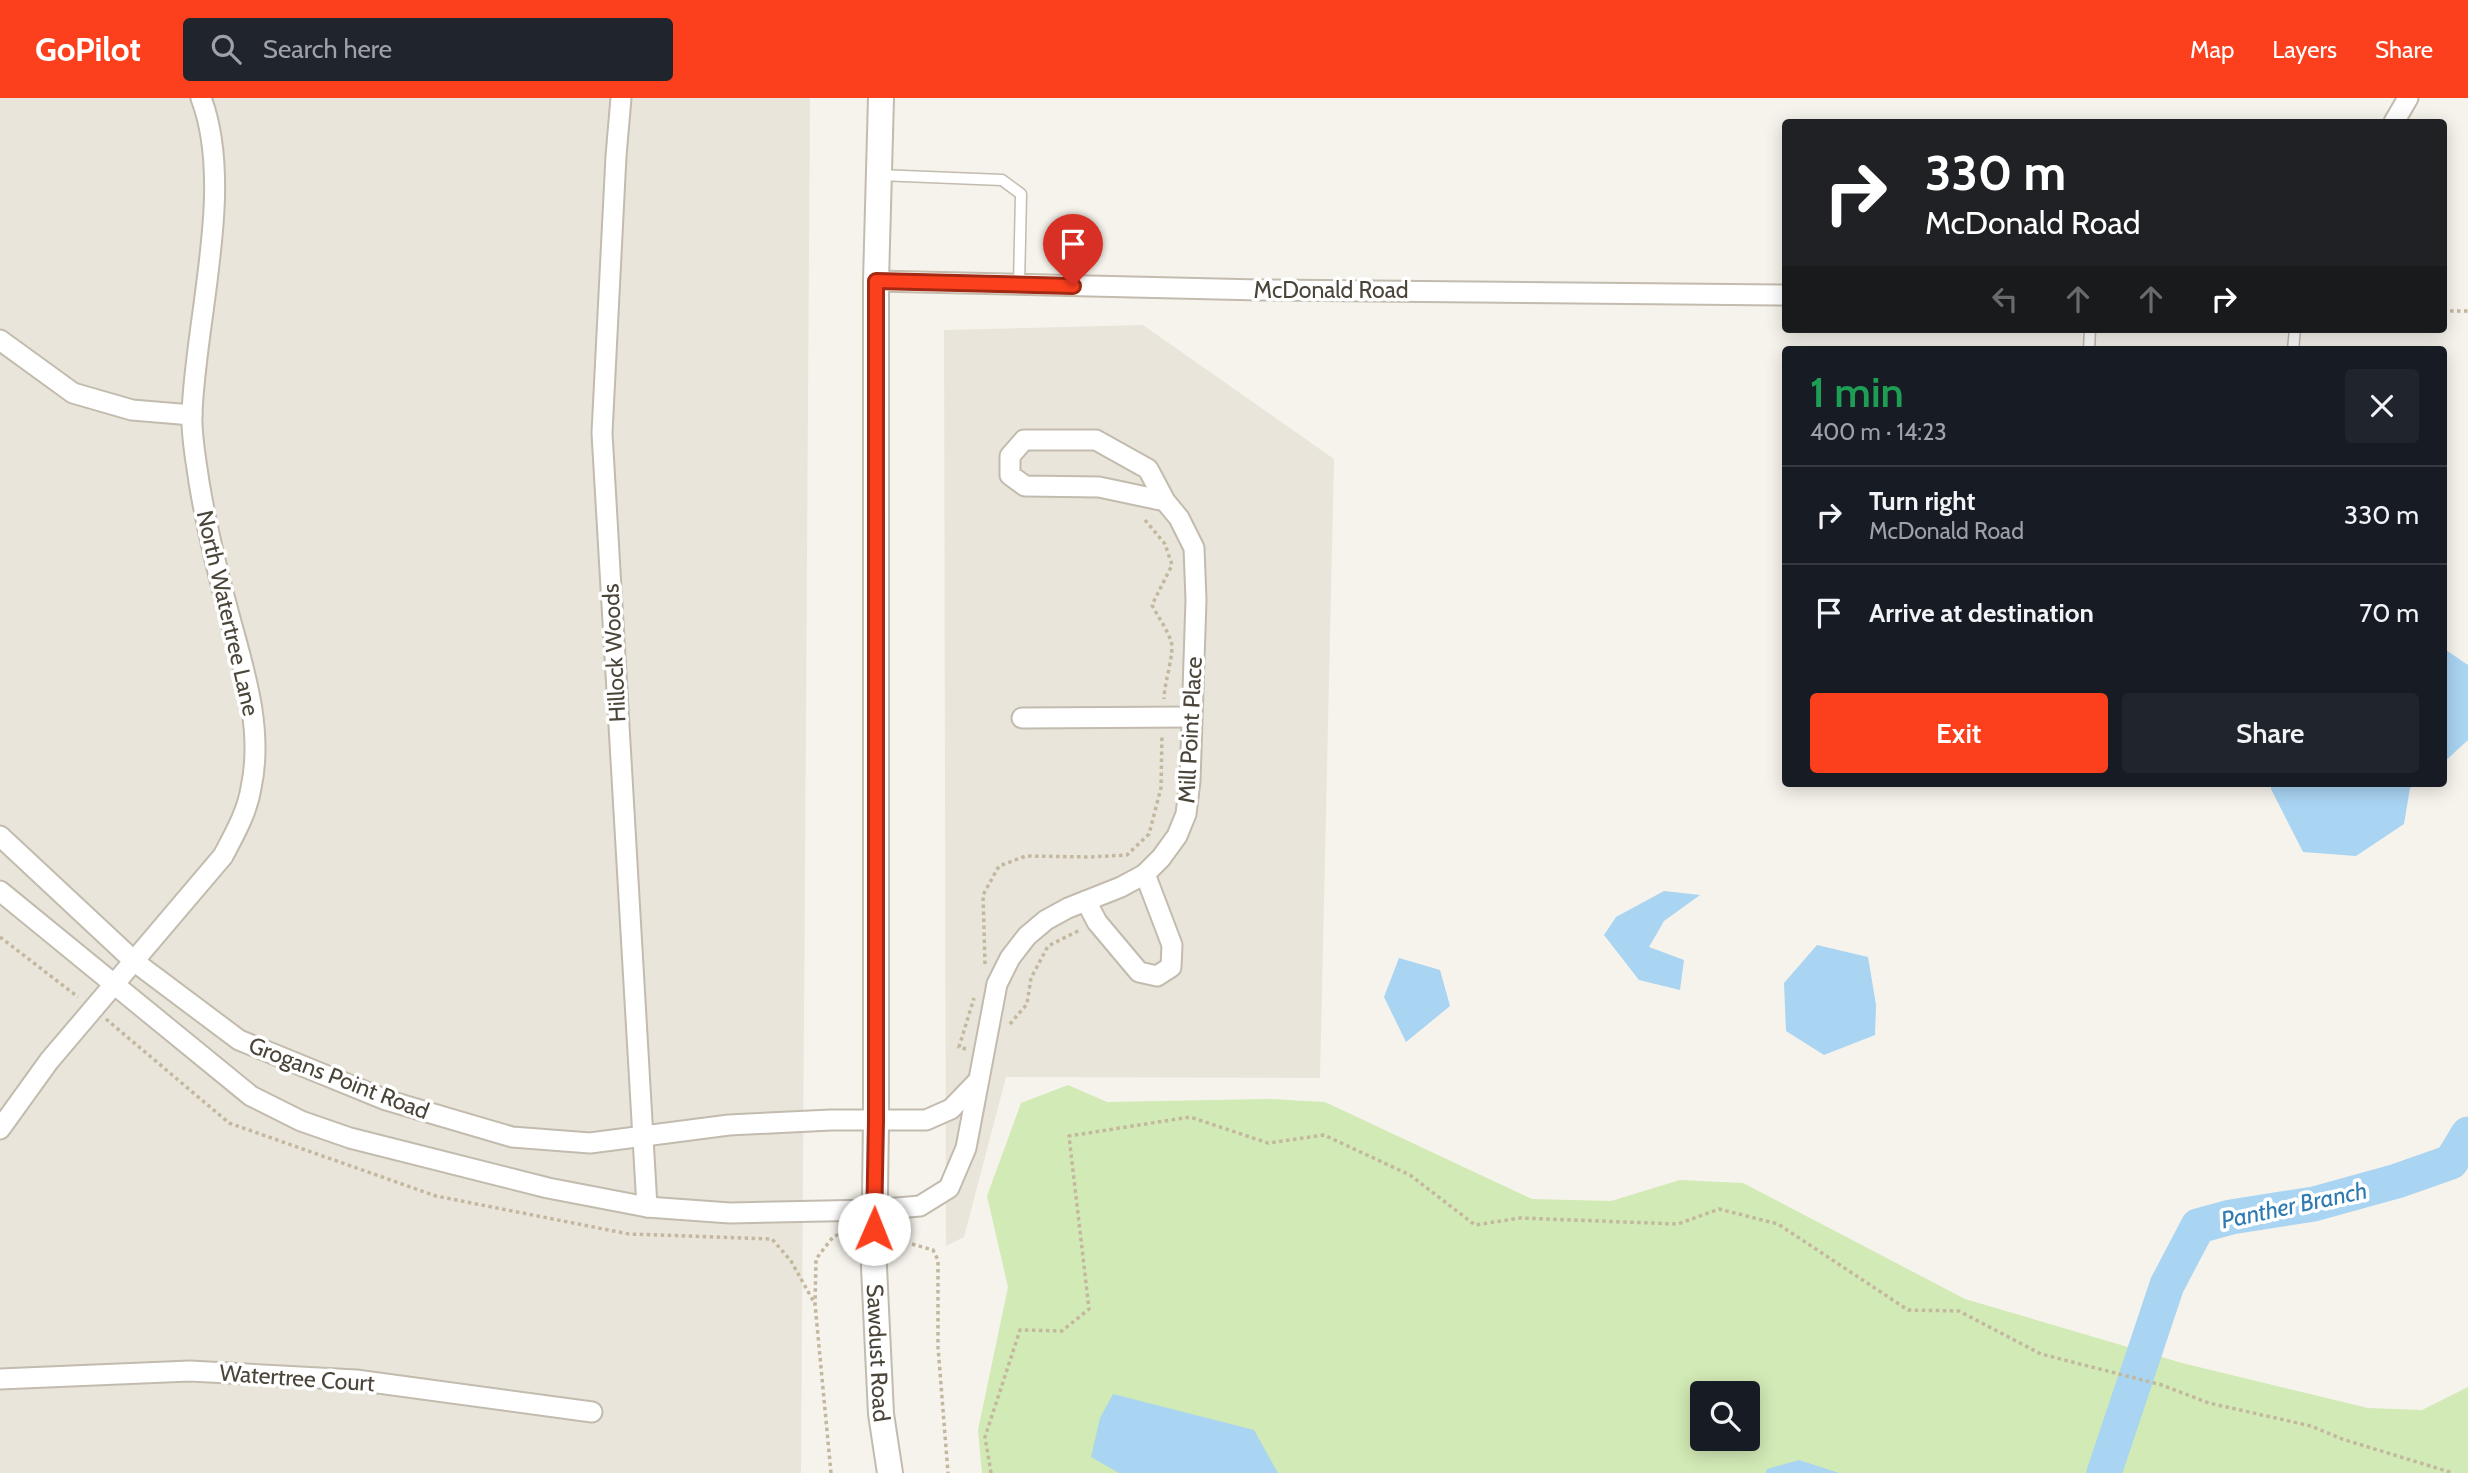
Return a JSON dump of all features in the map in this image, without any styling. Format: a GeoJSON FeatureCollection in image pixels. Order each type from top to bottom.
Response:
{"type":"FeatureCollection","features":[{"type":"Feature","properties":{"kind":"street","name":"North Watertree Lane"},"geometry":{"type":"LineString","coordinates":[[0,1129],[49,1061],[223,856],[241,822],[252,788],[253,712],[210,547],[196,460],[192,415],[213,205],[213,156],[201,98]]}},
{"type":"Feature","properties":{"kind":"street","name":"Hillock Woods"},"geometry":{"type":"LineString","coordinates":[[621,98],[602,433],[647,1207]]}},
{"type":"Feature","properties":{"kind":"street","name":"Sawdust Road"},"geometry":{"type":"LineString","coordinates":[[881,98],[876,281],[874,1210],[876,1342],[881,1414],[890,1473]]}},
{"type":"Feature","properties":{"kind":"street"},"geometry":{"type":"LineString","coordinates":[[2396,119],[2408,98]]}},
{"type":"Feature","properties":{"kind":"street","name":"McDonald Road"},"geometry":{"type":"LineString","coordinates":[[876,281],[1260,290],[1782,295]]}},
{"type":"Feature","properties":{"kind":"street"},"geometry":{"type":"LineString","coordinates":[[0,340],[73,393],[132,410],[192,415]]}},
{"type":"Feature","properties":{"kind":"street","name":"Mill Point Place"},"geometry":{"type":"LineString","coordinates":[[874,1210],[920,1206],[949,1188],[966,1148],[997,985],[1010,958],[1027,936],[1046,920],[1145,874],[1177,836],[1186,814],[1196,600],[1194,548],[1179,518],[1165,501],[1148,469],[1096,440],[1024,440],[1010,456],[1010,475],[1025,486],[1099,487],[1165,501]]}},
{"type":"Feature","properties":{"kind":"street"},"geometry":{"type":"LineString","coordinates":[[1022,718],[1190,717]]}},
{"type":"Feature","properties":{"kind":"street","name":"Grogans Point Road"},"geometry":{"type":"LineString","coordinates":[[0,836],[135,962],[239,1040],[387,1100],[512,1137],[590,1143],[729,1125],[876,1120]]}},
{"type":"Feature","properties":{"kind":"street"},"geometry":{"type":"LineString","coordinates":[[1086,901],[1097,922],[1139,972],[1157,976],[1171,967],[1172,945],[1145,874]]}},
{"type":"Feature","properties":{"kind":"street","name":"Grogans Point Road"},"geometry":{"type":"LineString","coordinates":[[0,891],[251,1096],[301,1121],[413,1155],[548,1188],[647,1207],[730,1213],[874,1210]]}},
{"type":"Feature","properties":{"kind":"street"},"geometry":{"type":"LineString","coordinates":[[876,1120],[926,1121],[951,1109],[978,1081]]}},
{"type":"Feature","properties":{"kind":"street","name":"Watertree Court"},"geometry":{"type":"LineString","coordinates":[[0,1379],[190,1371],[356,1380],[494,1401],[592,1412]]}},
{"type":"Feature","properties":{"kind":"lane"},"geometry":{"type":"LineString","coordinates":[[879,175],[1003,180],[1021,194],[1019,285]]}},
{"type":"Feature","properties":{"kind":"path"},"geometry":{"type":"LineString","coordinates":[[2447,310],[2468,311]]}},
{"type":"Feature","properties":{"kind":"path"},"geometry":{"type":"LineString","coordinates":[[985,967],[983,895],[999,866],[1026,856],[1089,858],[1127,855],[1149,834],[1161,788],[1164,682],[1170,667],[1172,644],[1152,605],[1172,565],[1165,544],[1145,520]]}},
{"type":"Feature","properties":{"kind":"path"},"geometry":{"type":"LineString","coordinates":[[1007,1034],[1010,1022],[1027,1004],[1031,978],[1048,946],[1097,922]]}},
{"type":"Feature","properties":{"kind":"path"},"geometry":{"type":"LineString","coordinates":[[977,989],[959,1047],[983,1054]]}},
{"type":"Feature","properties":{"kind":"path"},"geometry":{"type":"LineString","coordinates":[[991,1473],[985,1437],[1020,1331],[1062,1331],[1088,1310],[1069,1136],[1190,1117],[1268,1143],[1324,1135],[1410,1175],[1475,1225],[1520,1218],[1678,1224],[1719,1209],[1778,1224],[1908,1310],[1959,1311],[2041,1354],[2162,1385],[2209,1403],[2311,1426],[2453,1473]]}},
{"type":"Feature","properties":{"kind":"path"},"geometry":{"type":"LineString","coordinates":[[831,1473],[815,1304],[816,1259],[833,1237],[847,1230]]}},
{"type":"Feature","properties":{"kind":"path"},"geometry":{"type":"LineString","coordinates":[[912,1244],[933,1250],[938,1260],[938,1347],[948,1473]]}},
{"type":"Feature","properties":{"kind":"shaded area"},"geometry":{"type":"Polygon","coordinates":[[[0,98],[810,98],[801,1473],[0,1473],[0,98]]]}},
{"type":"Feature","properties":{"kind":"shaded area"},"geometry":{"type":"Polygon","coordinates":[[[1143,325],[1334,459],[1320,1078],[1006,1077],[964,1237],[946,1246],[944,330],[1143,325]]]}},
{"type":"Feature","properties":{"kind":"green space"},"geometry":{"type":"Polygon","coordinates":[[[1068,1085],[1107,1102],[1268,1099],[1325,1102],[1532,1199],[1611,1201],[1680,1180],[1743,1183],[1965,1299],[2182,1363],[2368,1408],[2422,1410],[2468,1387],[2468,1473],[982,1473],[978,1430],[1008,1287],[987,1196],[1021,1103],[1068,1085]]]}},
{"type":"Feature","properties":{"kind":"water"},"geometry":{"type":"Polygon","coordinates":[[[2447,651],[2468,665],[2468,740],[2447,759],[2447,651]]]}},
{"type":"Feature","properties":{"kind":"water"},"geometry":{"type":"Polygon","coordinates":[[[2412,787],[2404,824],[2356,856],[2303,852],[2271,789],[2412,787]]]}},
{"type":"Feature","properties":{"kind":"water"},"geometry":{"type":"Polygon","coordinates":[[[1664,891],[1700,895],[1664,921],[1649,947],[1684,960],[1680,990],[1639,980],[1604,935],[1616,917],[1664,891]]]}},
{"type":"Feature","properties":{"kind":"water"},"geometry":{"type":"Polygon","coordinates":[[[1817,945],[1868,957],[1876,1005],[1875,1035],[1824,1055],[1786,1031],[1784,983],[1817,945]]]}},
{"type":"Feature","properties":{"kind":"water"},"geometry":{"type":"Polygon","coordinates":[[[1399,958],[1440,970],[1450,1006],[1406,1042],[1384,997],[1399,958]]]}},
{"type":"Feature","properties":{"kind":"water"},"geometry":{"type":"Polygon","coordinates":[[[1113,1394],[1254,1430],[1278,1473],[1119,1473],[1091,1457],[1100,1418],[1113,1394]]]}},
{"type":"Feature","properties":{"kind":"water"},"geometry":{"type":"Polygon","coordinates":[[[1799,1460],[1839,1473],[1766,1473],[1767,1469],[1799,1460]]]}},
{"type":"Feature","properties":{"kind":"waterway","name":"Panther Branch"},"geometry":{"type":"LineString","coordinates":[[2104,1473],[2167,1285],[2198,1226],[2231,1217],[2314,1204],[2397,1181],[2451,1162],[2468,1134]]}},
{"type":"Feature","properties":{"kind":"route"},"geometry":{"type":"LineString","coordinates":[[874,1229],[876,281],[1073,286]]}}]}
